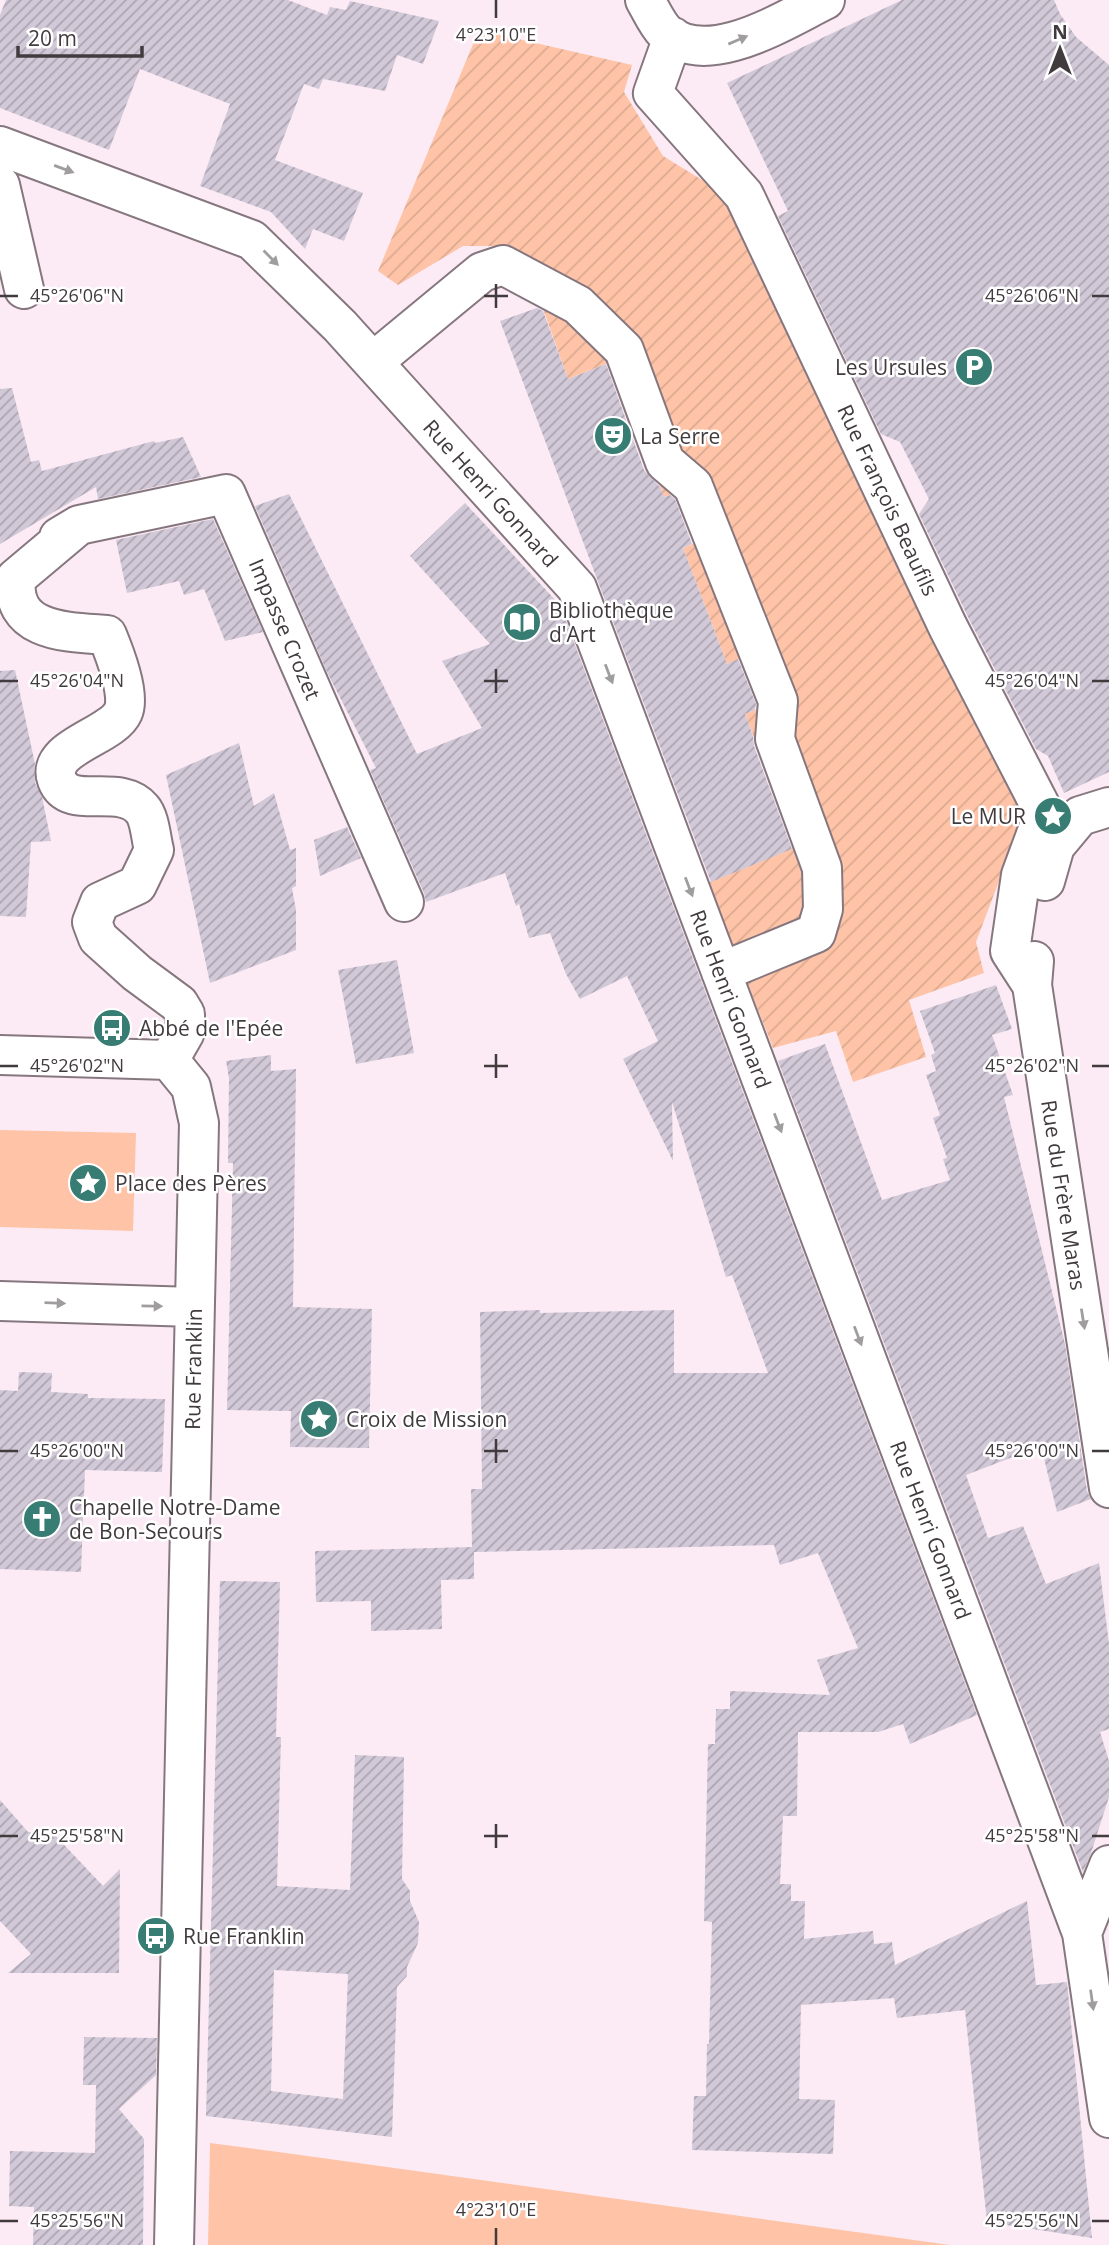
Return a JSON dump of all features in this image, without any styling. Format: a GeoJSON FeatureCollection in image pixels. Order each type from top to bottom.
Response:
{"type":"FeatureCollection","features":[{"type":"Feature","properties":{"kind":"street"},"geometry":{"type":"LineString","coordinates":[[645,0],[664,30],[688,45],[726,45],[825,0]]}},
{"type":"Feature","properties":{"kind":"street","name":"Rue François Beaufils"},"geometry":{"type":"LineString","coordinates":[[673,37],[653,93],[744,195],[947,627],[1044,813],[1021,875],[1010,951],[1032,985]]}},
{"type":"Feature","properties":{"kind":"street","name":"Rue Henri Gonnard"},"geometry":{"type":"LineString","coordinates":[[0,146],[252,240],[340,326],[577,587],[1082,1933],[1109,2118]]}},
{"type":"Feature","properties":{"kind":"street"},"geometry":{"type":"LineString","coordinates":[[0,185],[24,289]]}},
{"type":"Feature","properties":{"kind":"street"},"geometry":{"type":"LineString","coordinates":[[373,362],[482,272],[502,265],[578,306],[624,350],[665,462],[693,486],[778,701],[775,739],[822,868],[823,909],[816,933],[721,972]]}},
{"type":"Feature","properties":{"kind":"street","name":"Impasse Crozet"},"geometry":{"type":"LineString","coordinates":[[79,525],[226,494],[404,902]]}},
{"type":"Feature","properties":{"kind":"street"},"geometry":{"type":"LineString","coordinates":[[0,573],[79,525]]}},
{"type":"Feature","properties":{"kind":"street"},"geometry":{"type":"LineString","coordinates":[[0,1055],[169,1059],[185,1032],[185,1014],[179,1004],[137,973],[97,938],[92,922],[100,902],[136,885],[154,850],[144,811],[128,797],[73,796],[63,789],[56,778],[58,764],[64,753],[116,724],[125,710],[121,669],[107,635],[41,627],[24,611],[14,592],[16,578],[79,525]]}},
{"type":"Feature","properties":{"kind":"street","name":"Rue du Frère Maras"},"geometry":{"type":"LineString","coordinates":[[1109,807],[1080,816],[1055,846],[1039,904],[1032,985],[1109,1488]]}},
{"type":"Feature","properties":{"kind":"street","name":"Rue Franklin"},"geometry":{"type":"LineString","coordinates":[[169,1059],[191,1087],[198,1123],[174,2245]]}},
{"type":"Feature","properties":{"kind":"street"},"geometry":{"type":"LineString","coordinates":[[0,1301],[194,1307]]}},
{"type":"Feature","properties":{"kind":"street"},"geometry":{"type":"LineString","coordinates":[[1082,1933],[1109,1865]]}},
{"type":"Feature","properties":{"kind":"shaded area"},"geometry":{"type":"Polygon","coordinates":[[[479,30],[632,65],[624,92],[663,156],[730,197],[1024,815],[976,942],[984,973],[909,1000],[926,1057],[853,1082],[836,1031],[773,1048],[708,883],[795,847],[745,714],[765,706],[746,656],[727,664],[683,548],[702,540],[683,490],[664,497],[613,361],[568,379],[542,306],[500,246],[463,246],[398,285],[378,271],[479,30]]]}},
{"type":"Feature","properties":{"kind":"shaded area"},"geometry":{"type":"Polygon","coordinates":[[[0,1130],[136,1133],[133,1231],[0,1227],[0,1130]]]}},
{"type":"Feature","properties":{"kind":"shaded area"},"geometry":{"type":"Polygon","coordinates":[[[210,2143],[293,2154],[950,2245],[208,2245],[210,2143]]]}},
{"type":"Feature","properties":{"kind":"building"},"geometry":{"type":"Polygon","coordinates":[[[6,0],[288,0],[327,15],[330,7],[346,10],[350,1],[439,21],[423,64],[397,55],[385,91],[323,79],[319,89],[304,84],[275,160],[363,193],[344,241],[313,229],[305,249],[271,212],[200,186],[230,104],[140,69],[109,150],[0,108],[0,15],[6,0]]]}},
{"type":"Feature","properties":{"kind":"building","name":"Les Ursules"},"geometry":{"type":"Polygon","coordinates":[[[902,0],[1054,0],[1076,37],[1109,65],[1109,772],[1064,793],[1048,756],[1036,749],[919,514],[929,499],[900,442],[881,434],[778,216],[788,211],[727,83],[902,0]]]}},
{"type":"Feature","properties":{"kind":"building"},"geometry":{"type":"Polygon","coordinates":[[[537,308],[543,311],[568,379],[606,364],[644,470],[660,487],[664,497],[670,495],[675,499],[692,544],[683,548],[727,664],[738,659],[756,704],[755,710],[745,714],[792,849],[711,882],[500,321],[537,308]]]}},
{"type":"Feature","properties":{"kind":"building"},"geometry":{"type":"Polygon","coordinates":[[[12,388],[31,462],[39,460],[42,471],[154,441],[155,443],[183,437],[201,477],[98,499],[96,487],[0,544],[0,389],[12,388]]]}},
{"type":"Feature","properties":{"kind":"building"},"geometry":{"type":"Polygon","coordinates":[[[289,494],[417,754],[482,728],[442,661],[490,644],[410,556],[465,503],[560,605],[977,1715],[910,1744],[903,1724],[878,1732],[798,1732],[797,1816],[783,1816],[780,1884],[791,1884],[791,1901],[805,1901],[804,1939],[873,1931],[874,1944],[892,1942],[895,1965],[1027,1901],[1036,1985],[1067,1982],[1092,2238],[987,2222],[965,2010],[897,2018],[894,1998],[801,2005],[799,2099],[835,2100],[833,2154],[692,2150],[694,2096],[706,2096],[709,2044],[712,1922],[704,1921],[708,1744],[715,1744],[716,1709],[730,1709],[730,1691],[830,1695],[817,1660],[858,1648],[818,1553],[780,1565],[774,1545],[474,1552],[474,1579],[441,1580],[442,1629],[371,1631],[371,1601],[316,1602],[315,1551],[472,1547],[471,1489],[482,1489],[480,1312],[674,1310],[674,1373],[768,1373],[732,1275],[726,1277],[672,1102],[673,1161],[623,1059],[658,1041],[627,976],[580,999],[566,974],[550,933],[529,938],[519,904],[516,906],[505,873],[426,902],[370,770],[376,768],[328,674],[255,506],[289,494]]]}},
{"type":"Feature","properties":{"kind":"building"},"geometry":{"type":"Polygon","coordinates":[[[213,519],[263,632],[225,641],[204,589],[184,595],[179,581],[127,593],[116,540],[213,519]]]}},
{"type":"Feature","properties":{"kind":"building"},"geometry":{"type":"Polygon","coordinates":[[[15,670],[35,764],[35,783],[42,797],[51,841],[31,842],[26,917],[0,916],[0,671],[15,670]]]}},
{"type":"Feature","properties":{"kind":"building"},"geometry":{"type":"Polygon","coordinates":[[[239,743],[254,806],[274,793],[290,850],[296,848],[296,886],[292,888],[296,910],[296,950],[210,983],[166,775],[239,743]]]}},
{"type":"Feature","properties":{"kind":"building"},"geometry":{"type":"Polygon","coordinates":[[[347,827],[361,858],[320,876],[314,840],[347,827]]]}},
{"type":"Feature","properties":{"kind":"building"},"geometry":{"type":"Polygon","coordinates":[[[397,960],[414,1053],[356,1064],[338,970],[397,960]]]}},
{"type":"Feature","properties":{"kind":"building"},"geometry":{"type":"Polygon","coordinates":[[[996,985],[1012,1029],[992,1035],[1013,1095],[1004,1097],[1065,1344],[1087,1491],[1091,1499],[1057,1512],[1041,1446],[966,1475],[988,1538],[1023,1526],[1046,1584],[1099,1563],[1109,1644],[1109,1729],[1100,1732],[1109,1761],[1109,1797],[1083,1872],[778,1061],[825,1044],[882,1200],[950,1180],[943,1159],[947,1158],[933,1118],[940,1115],[926,1075],[936,1071],[931,1055],[935,1053],[920,1011],[996,985]]]}},
{"type":"Feature","properties":{"kind":"building"},"geometry":{"type":"Polygon","coordinates":[[[271,1055],[271,1071],[296,1069],[293,1307],[372,1309],[369,1448],[290,1447],[291,1411],[227,1410],[233,1163],[228,1163],[229,1078],[226,1061],[271,1055]]]}},
{"type":"Feature","properties":{"kind":"building","name":"Chapelle Notre-Dame de Bon-Secours"},"geometry":{"type":"Polygon","coordinates":[[[19,1372],[52,1373],[51,1392],[88,1394],[88,1398],[165,1399],[162,1472],[85,1470],[81,1572],[0,1569],[0,1390],[18,1391],[19,1372]]]}},
{"type":"Feature","properties":{"kind":"building"},"geometry":{"type":"Polygon","coordinates":[[[220,1581],[280,1582],[276,1737],[281,1737],[277,1886],[350,1890],[355,1755],[404,1757],[402,1879],[410,1891],[410,1901],[419,1922],[418,1943],[407,1967],[407,1976],[397,1987],[392,2137],[206,2116],[220,1581]],[[274,1970],[271,2091],[343,2099],[348,1974],[274,1970]]]}},
{"type":"Feature","properties":{"kind":"building"},"geometry":{"type":"Polygon","coordinates":[[[0,1800],[28,1832],[52,1832],[103,1886],[120,1869],[119,1973],[8,1973],[31,1954],[0,1921],[0,1800]]]}},
{"type":"Feature","properties":{"kind":"building"},"geometry":{"type":"Polygon","coordinates":[[[84,2037],[157,2038],[156,2075],[119,2109],[144,2139],[143,2245],[33,2245],[34,2207],[9,2206],[10,2151],[95,2153],[96,2085],[83,2085],[84,2037]]]}},
{"type":"Feature","properties":{"kind":"place","name":"Les Ursules"},"geometry":{"type":"Point","coordinates":[974,367]}},
{"type":"Feature","properties":{"kind":"place","name":"La Serre"},"geometry":{"type":"Point","coordinates":[613,436]}},
{"type":"Feature","properties":{"kind":"place","name":"Bibliothèque d'Art"},"geometry":{"type":"Point","coordinates":[522,622]}},
{"type":"Feature","properties":{"kind":"place","name":"Le MUR"},"geometry":{"type":"Point","coordinates":[1053,816]}},
{"type":"Feature","properties":{"kind":"place","name":"Abbé de l'Epée"},"geometry":{"type":"Point","coordinates":[112,1028]}},
{"type":"Feature","properties":{"kind":"place","name":"Place des Pères"},"geometry":{"type":"Point","coordinates":[88,1183]}},
{"type":"Feature","properties":{"kind":"place","name":"Croix de Mission"},"geometry":{"type":"Point","coordinates":[319,1419]}},
{"type":"Feature","properties":{"kind":"place","name":"Chapelle Notre-Dame de Bon-Secours"},"geometry":{"type":"Point","coordinates":[42,1519]}},
{"type":"Feature","properties":{"kind":"place","name":"Rue Franklin"},"geometry":{"type":"Point","coordinates":[156,1936]}}]}
